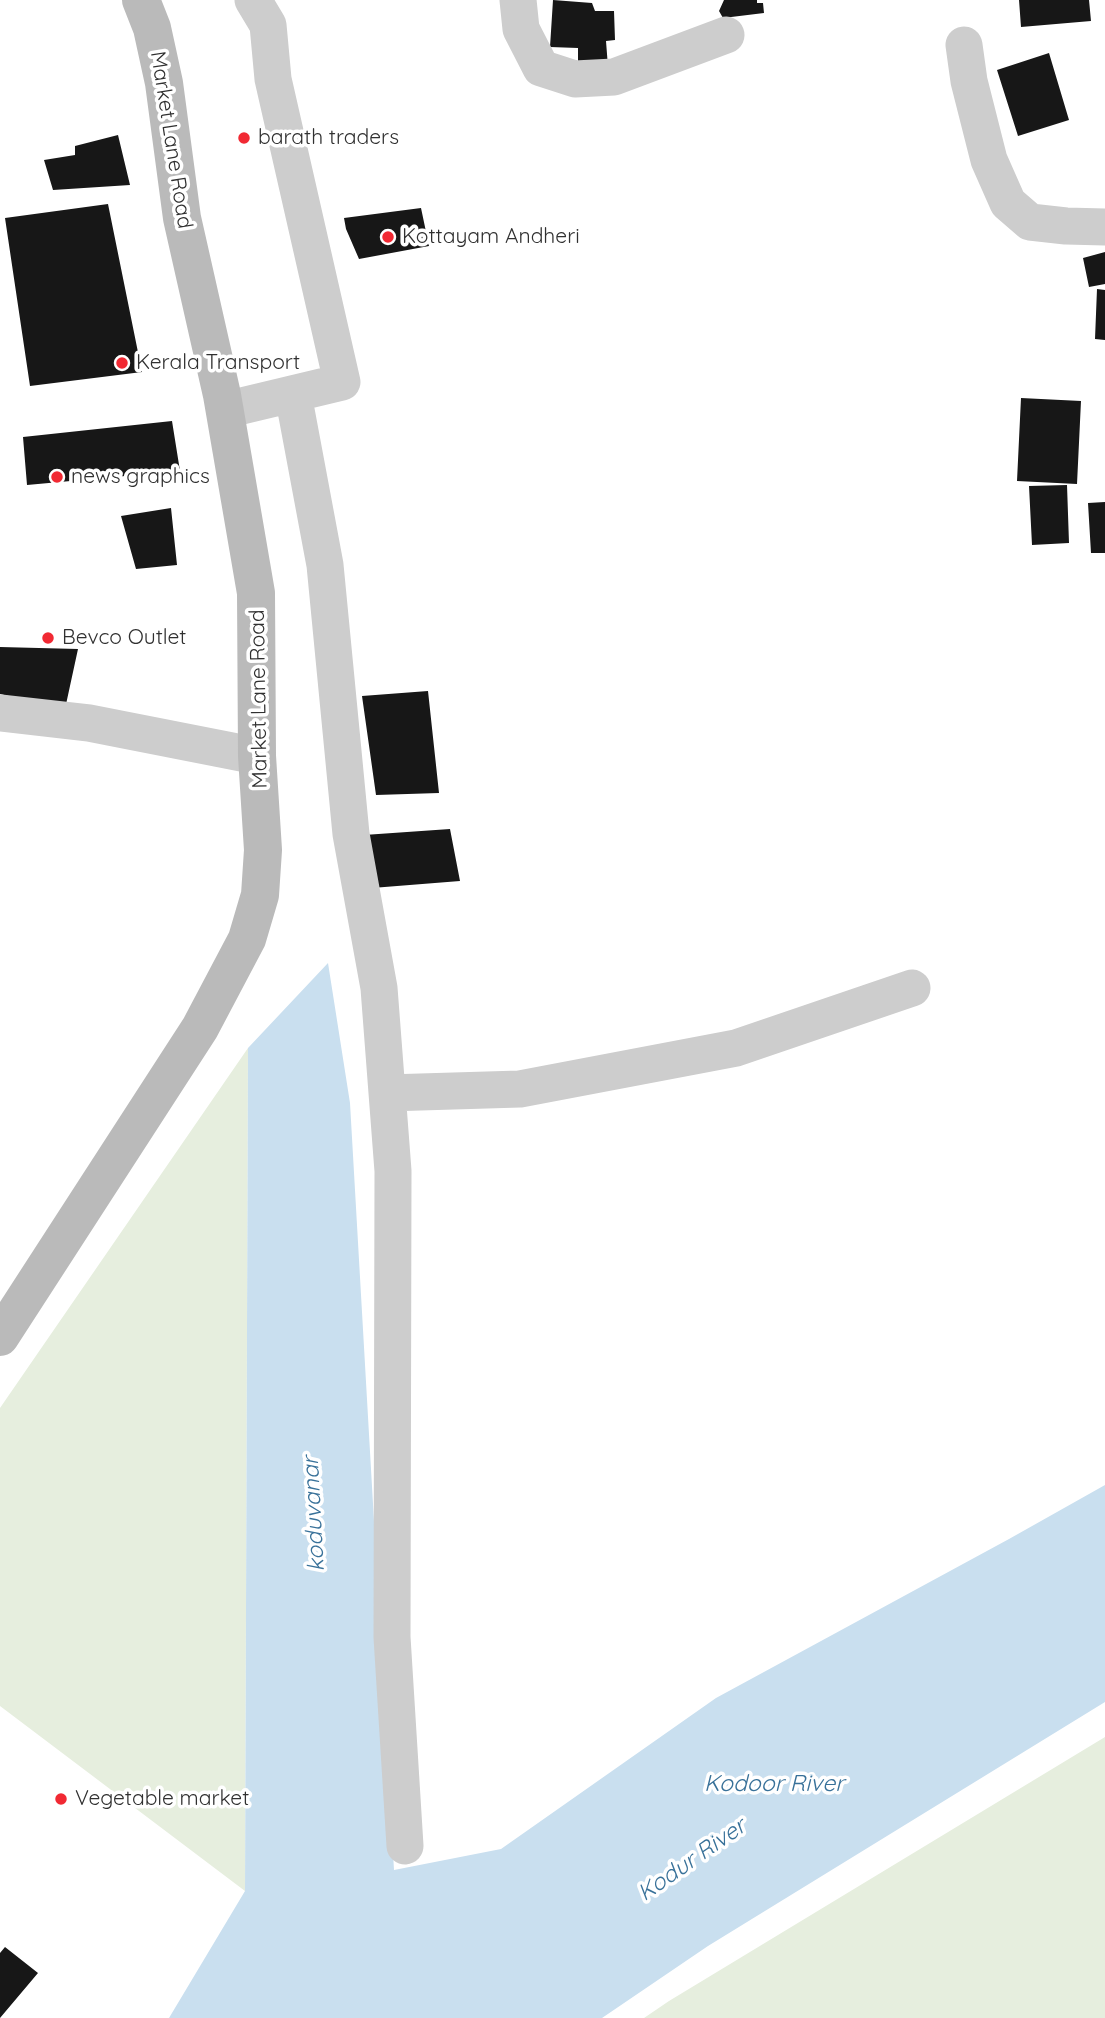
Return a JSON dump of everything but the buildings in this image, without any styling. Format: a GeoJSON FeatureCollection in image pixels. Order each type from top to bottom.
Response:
{"type":"FeatureCollection","features":[{"type":"Feature","properties":{"kind":"main road","name":"Market Lane Road"},"geometry":{"type":"LineString","coordinates":[[0,1337],[200,1028],[247,939],[260,895],[263,850],[257,756],[256,593],[225,410],[182,218],[164,83],[152,28],[141,0]]}},
{"type":"Feature","properties":{"kind":"street"},"geometry":{"type":"LineString","coordinates":[[225,410],[341,382],[273,79],[268,25],[253,0]]}},
{"type":"Feature","properties":{"kind":"street"},"geometry":{"type":"LineString","coordinates":[[518,0],[521,29],[541,68],[575,79],[614,76],[726,35]]}},
{"type":"Feature","properties":{"kind":"street"},"geometry":{"type":"LineString","coordinates":[[964,45],[969,81],[989,160],[1008,203],[1030,222],[1105,227]]}},
{"type":"Feature","properties":{"kind":"street"},"geometry":{"type":"LineString","coordinates":[[293,394],[325,565],[351,834],[379,988],[393,1171],[392,1637],[405,1846]]}},
{"type":"Feature","properties":{"kind":"street"},"geometry":{"type":"LineString","coordinates":[[0,713],[89,723],[257,756]]}},
{"type":"Feature","properties":{"kind":"street"},"geometry":{"type":"LineString","coordinates":[[387,1093],[520,1089],[736,1048],[912,988]]}},
{"type":"Feature","properties":{"kind":"green space"},"geometry":{"type":"Polygon","coordinates":[[[248,1048],[245,1891],[0,1706],[0,1408],[248,1048]]]}},
{"type":"Feature","properties":{"kind":"green space"},"geometry":{"type":"Polygon","coordinates":[[[1105,1737],[1105,2018],[644,2018],[669,2001],[1105,1737]]]}},
{"type":"Feature","properties":{"kind":"water","name":"Kodoor River"},"geometry":{"type":"Polygon","coordinates":[[[328,963],[350,1103],[394,1870],[501,1849],[716,1698],[1105,1485],[1105,1702],[708,1946],[602,2018],[169,2018],[245,1891],[248,1048],[328,963]]]}},
{"type":"Feature","properties":{"kind":"place","name":"barath traders"},"geometry":{"type":"Point","coordinates":[244,138]}},
{"type":"Feature","properties":{"kind":"place","name":"Kottayam Andheri"},"geometry":{"type":"Point","coordinates":[388,237]}},
{"type":"Feature","properties":{"kind":"place","name":"Kerala Transport"},"geometry":{"type":"Point","coordinates":[122,363]}},
{"type":"Feature","properties":{"kind":"place","name":"news graphics"},"geometry":{"type":"Point","coordinates":[57,477]}},
{"type":"Feature","properties":{"kind":"place","name":"Bevco Outlet"},"geometry":{"type":"Point","coordinates":[48,638]}},
{"type":"Feature","properties":{"kind":"place","name":"Vegetable market"},"geometry":{"type":"Point","coordinates":[61,1799]}},
{"type":"Feature","properties":{"kind":"water label","name":"koduvanar"},"geometry":{"type":"Point","coordinates":[314,1514]}},
{"type":"Feature","properties":{"kind":"water label","name":"Kodur River"},"geometry":{"type":"Point","coordinates":[692,1860]}}]}
